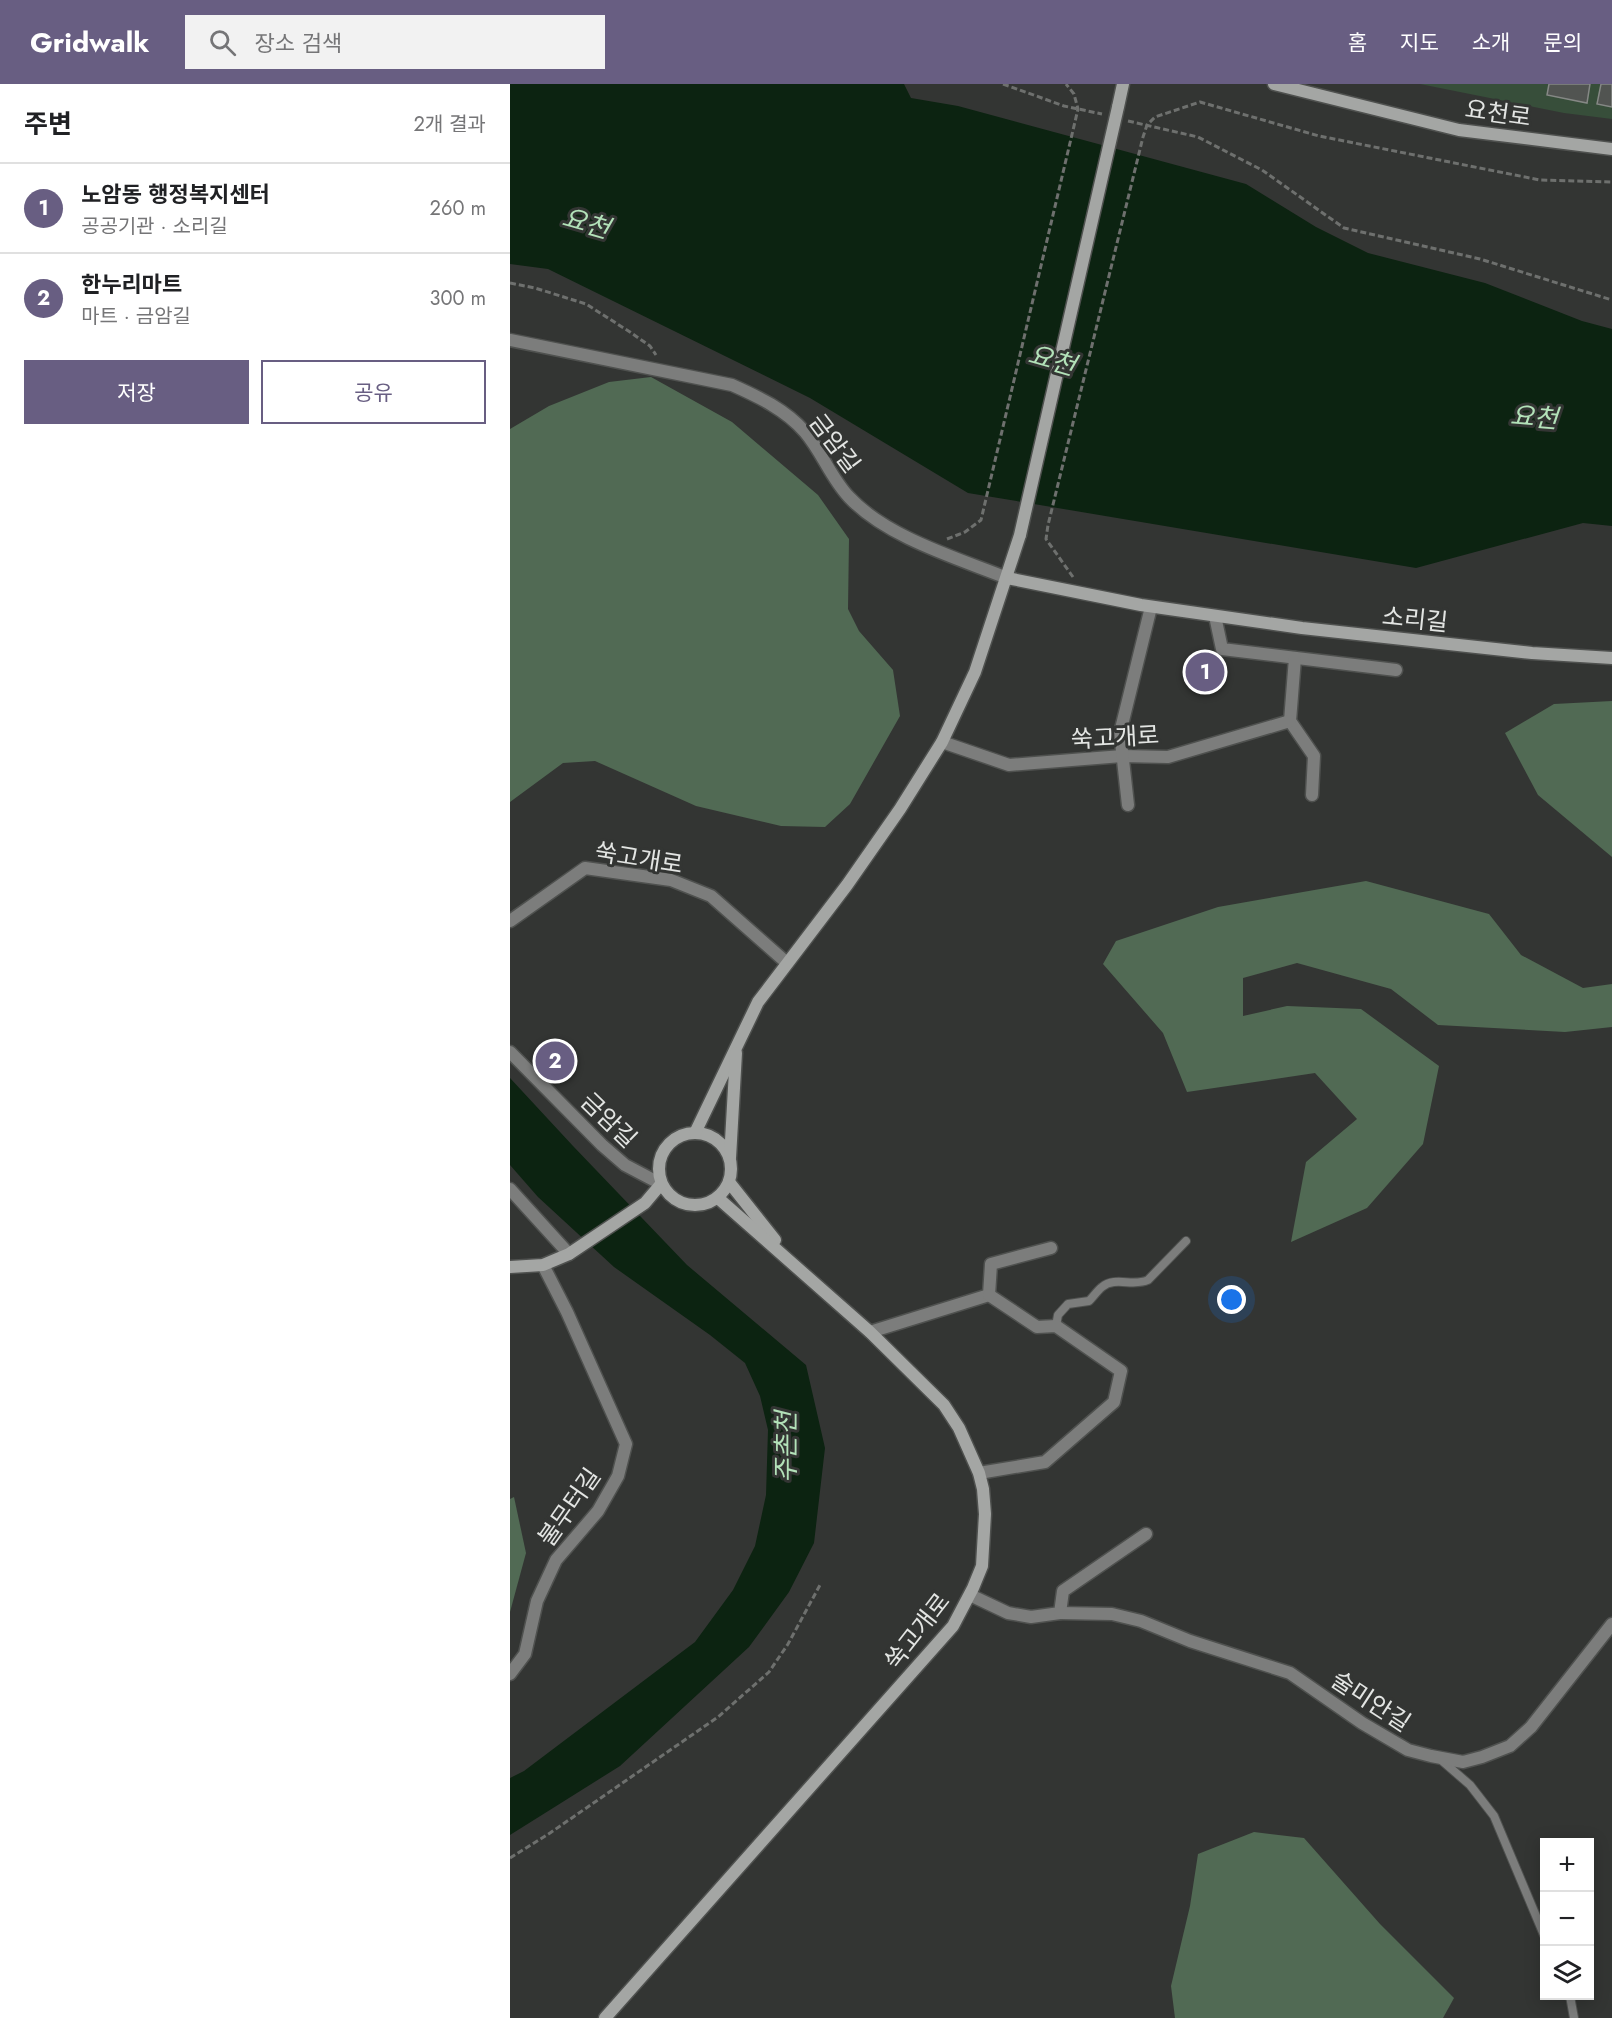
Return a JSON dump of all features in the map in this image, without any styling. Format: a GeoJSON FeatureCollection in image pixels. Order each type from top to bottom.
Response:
{"type":"FeatureCollection","features":[{"type":"Feature","properties":{"kind":"street"},"geometry":{"type":"LineString","coordinates":[[695,1133],[758,1002],[848,885],[900,809],[942,742],[975,672],[1020,535],[1123,84]]}},
{"type":"Feature","properties":{"kind":"street","name":"요천로"},"geometry":{"type":"LineString","coordinates":[[1274,84],[1302,88],[1459,130],[1612,150]]}},
{"type":"Feature","properties":{"kind":"street","name":"금암길"},"geometry":{"type":"LineString","coordinates":[[510,340],[732,385],[765,400],[788,416],[805,433],[848,496],[872,518],[928,546],[1007,578]]}},
{"type":"Feature","properties":{"kind":"street","name":"소리길"},"geometry":{"type":"LineString","coordinates":[[1007,578],[1151,607],[1302,628],[1521,652],[1612,658]]}},
{"type":"Feature","properties":{"kind":"street"},"geometry":{"type":"LineString","coordinates":[[1128,805],[1120,733],[1151,607]]}},
{"type":"Feature","properties":{"kind":"street"},"geometry":{"type":"LineString","coordinates":[[1215,616],[1222,649],[1396,670]]}},
{"type":"Feature","properties":{"kind":"street"},"geometry":{"type":"LineString","coordinates":[[1295,658],[1290,721],[1314,756],[1311,795]]}},
{"type":"Feature","properties":{"kind":"street","name":"쑥고개로"},"geometry":{"type":"LineString","coordinates":[[942,742],[1009,765],[1122,756],[1168,757],[1290,721]]}},
{"type":"Feature","properties":{"kind":"street","name":"쑥고개로"},"geometry":{"type":"LineString","coordinates":[[510,921],[585,868],[671,880],[711,896],[787,963]]}},
{"type":"Feature","properties":{"kind":"street"},"geometry":{"type":"LineString","coordinates":[[730,1160],[725,1149],[717,1140],[706,1134],[683,1134],[665,1148],[658,1172],[661,1184],[668,1195],[690,1206],[703,1205],[718,1198],[724,1192],[732,1171],[730,1160],[737,1046]]}},
{"type":"Feature","properties":{"kind":"street","name":"금암길"},"geometry":{"type":"LineString","coordinates":[[510,1052],[625,1166],[661,1184]]}},
{"type":"Feature","properties":{"kind":"street"},"geometry":{"type":"LineString","coordinates":[[729,1182],[795,1264]]}},
{"type":"Feature","properties":{"kind":"street"},"geometry":{"type":"LineString","coordinates":[[510,1267],[543,1265],[573,1251],[645,1203],[661,1184]]}},
{"type":"Feature","properties":{"kind":"street"},"geometry":{"type":"LineString","coordinates":[[510,1189],[573,1251]]}},
{"type":"Feature","properties":{"kind":"street","name":"쑥고개로"},"geometry":{"type":"LineString","coordinates":[[605,2018],[953,1626],[970,1596],[982,1566],[985,1515],[980,1473],[959,1428],[944,1405],[870,1332],[718,1198]]}},
{"type":"Feature","properties":{"kind":"street"},"geometry":{"type":"LineString","coordinates":[[989,1295],[991,1264],[1051,1248]]}},
{"type":"Feature","properties":{"kind":"street","name":"불무터길"},"geometry":{"type":"LineString","coordinates":[[510,1674],[525,1654],[537,1601],[556,1560],[598,1511],[618,1476],[626,1444],[567,1312],[543,1265]]}},
{"type":"Feature","properties":{"kind":"street"},"geometry":{"type":"LineString","coordinates":[[980,1473],[1045,1462],[1114,1402],[1121,1371],[1056,1326],[1037,1327],[989,1295]]}},
{"type":"Feature","properties":{"kind":"street"},"geometry":{"type":"LineString","coordinates":[[870,1332],[989,1295]]}},
{"type":"Feature","properties":{"kind":"street"},"geometry":{"type":"LineString","coordinates":[[1060,1613],[1063,1591],[1146,1534]]}},
{"type":"Feature","properties":{"kind":"street","name":"술미안길"},"geometry":{"type":"LineString","coordinates":[[970,1596],[1008,1613],[1031,1617],[1060,1613],[1112,1614],[1142,1621],[1190,1641],[1290,1673],[1362,1723],[1408,1749],[1463,1762],[1510,1746],[1531,1727],[1612,1623]]}},
{"type":"Feature","properties":{"kind":"lane"},"geometry":{"type":"LineString","coordinates":[[1056,1326],[1058,1315],[1068,1304],[1089,1301],[1102,1286],[1112,1282],[1140,1284],[1148,1281],[1186,1241]]}},
{"type":"Feature","properties":{"kind":"lane"},"geometry":{"type":"LineString","coordinates":[[1439,1758],[1470,1785],[1494,1816],[1540,1923]]}},
{"type":"Feature","properties":{"kind":"lane"},"geometry":{"type":"LineString","coordinates":[[1571,2000],[1574,2018]]}},
{"type":"Feature","properties":{"kind":"path"},"geometry":{"type":"LineString","coordinates":[[1003,84],[1078,109],[1101,114]]}},
{"type":"Feature","properties":{"kind":"path"},"geometry":{"type":"LineString","coordinates":[[928,546],[965,532],[981,520],[1078,109],[1074,94],[1066,84]]}},
{"type":"Feature","properties":{"kind":"path"},"geometry":{"type":"LineString","coordinates":[[1086,594],[1046,539],[1048,525],[1143,137],[1147,125],[1155,117],[1200,102],[1319,136],[1540,180],[1612,182]]}},
{"type":"Feature","properties":{"kind":"path"},"geometry":{"type":"LineString","coordinates":[[1124,120],[1198,137],[1262,170],[1344,228],[1480,259],[1612,300]]}},
{"type":"Feature","properties":{"kind":"path"},"geometry":{"type":"LineString","coordinates":[[510,283],[535,288],[586,304],[650,346],[670,373]]}},
{"type":"Feature","properties":{"kind":"path"},"geometry":{"type":"LineString","coordinates":[[510,1858],[718,1717],[769,1672],[788,1644],[819,1585]]}},
{"type":"Feature","properties":{"kind":"shaded area"},"geometry":{"type":"Polygon","coordinates":[[[1420,84],[1612,84],[1612,119],[1564,113],[1420,84]]]}},
{"type":"Feature","properties":{"kind":"shaded area"},"geometry":{"type":"Polygon","coordinates":[[[651,377],[732,422],[818,495],[849,539],[848,609],[859,631],[893,670],[900,716],[850,804],[825,827],[781,826],[696,806],[595,761],[563,763],[510,802],[510,429],[549,406],[609,382],[651,377]]]}},
{"type":"Feature","properties":{"kind":"shaded area"},"geometry":{"type":"Polygon","coordinates":[[[1612,701],[1612,857],[1538,795],[1505,733],[1554,704],[1612,701]]]}},
{"type":"Feature","properties":{"kind":"shaded area"},"geometry":{"type":"Polygon","coordinates":[[[1366,881],[1489,914],[1521,955],[1583,988],[1612,984],[1612,1027],[1565,1032],[1438,1025],[1391,989],[1297,963],[1243,978],[1243,1016],[1287,1006],[1361,1009],[1439,1066],[1423,1144],[1367,1208],[1291,1242],[1306,1162],[1357,1119],[1315,1073],[1187,1092],[1163,1033],[1103,964],[1116,941],[1218,907],[1366,881]]]}},
{"type":"Feature","properties":{"kind":"shaded area"},"geometry":{"type":"Polygon","coordinates":[[[514,1497],[526,1553],[510,1612],[510,1499],[514,1497]]]}},
{"type":"Feature","properties":{"kind":"shaded area"},"geometry":{"type":"Polygon","coordinates":[[[1254,1832],[1304,1838],[1380,1924],[1454,1998],[1443,2018],[1175,2018],[1171,1986],[1190,1906],[1198,1854],[1254,1832]]]}},
{"type":"Feature","properties":{"kind":"water","name":"요천"},"geometry":{"type":"Polygon","coordinates":[[[510,84],[904,84],[911,98],[958,106],[1246,184],[1316,227],[1368,253],[1485,283],[1582,321],[1612,329],[1612,526],[1583,523],[1416,568],[968,493],[810,398],[548,269],[510,264],[510,84]]]}},
{"type":"Feature","properties":{"kind":"water","name":"주촌천"},"geometry":{"type":"Polygon","coordinates":[[[510,1078],[687,1265],[806,1365],[825,1448],[814,1543],[789,1592],[749,1647],[620,1766],[510,1835],[510,1778],[524,1771],[695,1642],[733,1590],[755,1546],[766,1495],[768,1430],[760,1396],[745,1363],[710,1335],[614,1267],[538,1197],[510,1165],[510,1078]]]}},
{"type":"Feature","properties":{"kind":"building"},"geometry":{"type":"Polygon","coordinates":[[[1549,84],[1590,84],[1587,103],[1547,95],[1549,84]]]}},
{"type":"Feature","properties":{"kind":"building"},"geometry":{"type":"Polygon","coordinates":[[[1601,84],[1612,84],[1612,107],[1597,104],[1601,84]]]}},
{"type":"Feature","properties":{"kind":"place","name":"노암동 행정복지센터"},"geometry":{"type":"Point","coordinates":[1205,672]}},
{"type":"Feature","properties":{"kind":"place","name":"한누리마트"},"geometry":{"type":"Point","coordinates":[555,1061]}}]}
